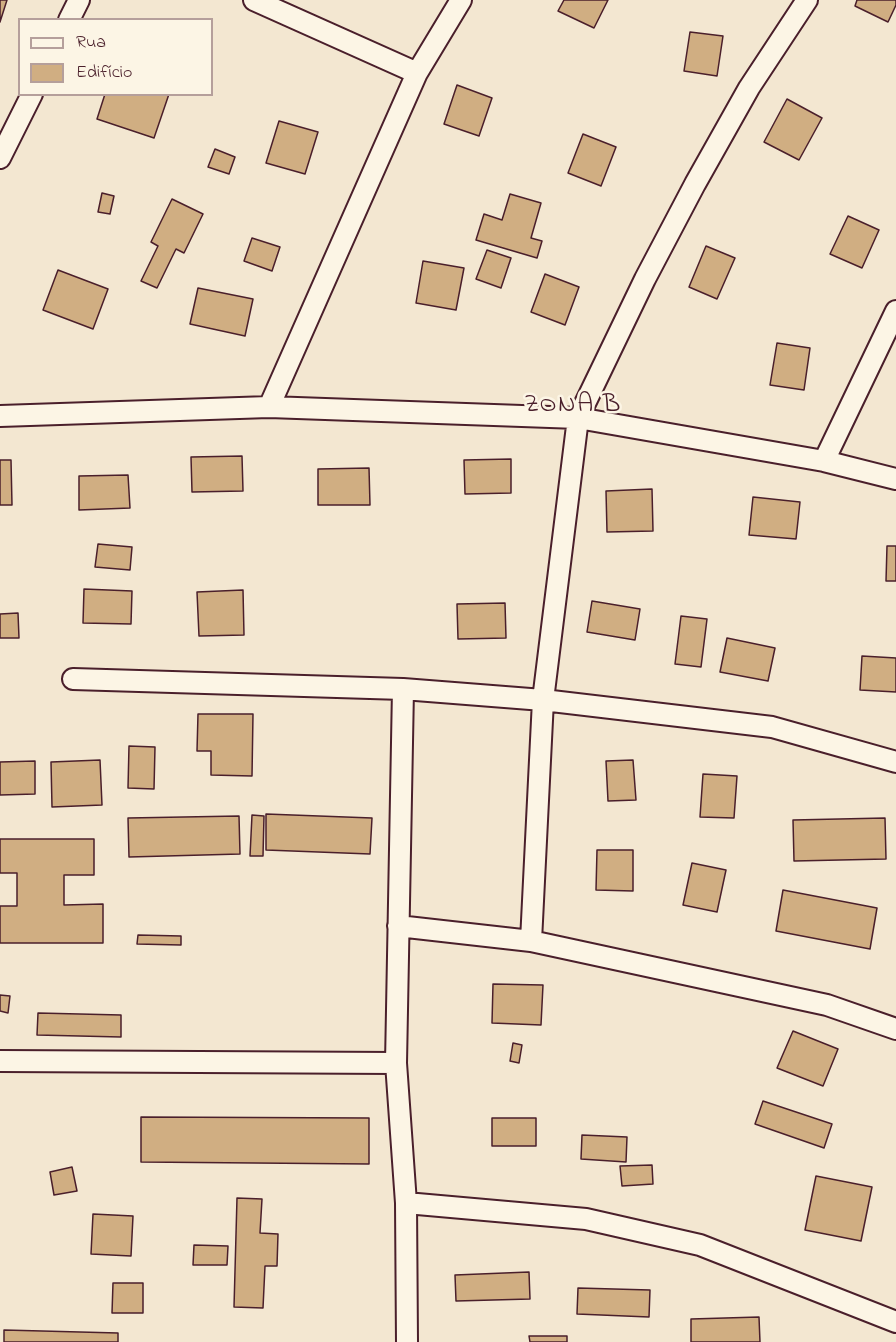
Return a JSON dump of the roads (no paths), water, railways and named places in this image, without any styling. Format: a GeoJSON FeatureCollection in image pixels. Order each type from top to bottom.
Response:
{"type":"FeatureCollection","features":[{"type":"Feature","properties":{"kind":"street"},"geometry":{"type":"LineString","coordinates":[[70,18],[79,0]]}},
{"type":"Feature","properties":{"kind":"street"},"geometry":{"type":"LineString","coordinates":[[254,0],[417,73]]}},
{"type":"Feature","properties":{"kind":"street"},"geometry":{"type":"LineString","coordinates":[[269,407],[417,73],[461,0]]}},
{"type":"Feature","properties":{"kind":"street"},"geometry":{"type":"LineString","coordinates":[[531,941],[543,700],[578,418],[645,279],[695,184],[749,88],[807,0]]}},
{"type":"Feature","properties":{"kind":"street"},"geometry":{"type":"LineString","coordinates":[[0,158],[31,96]]}},
{"type":"Feature","properties":{"kind":"street"},"geometry":{"type":"LineString","coordinates":[[824,461],[896,311]]}},
{"type":"Feature","properties":{"kind":"street"},"geometry":{"type":"LineString","coordinates":[[0,416],[269,407],[578,418],[824,461],[896,479]]}},
{"type":"Feature","properties":{"kind":"street"},"geometry":{"type":"LineString","coordinates":[[73,679],[403,689],[543,700],[772,727],[896,762]]}},
{"type":"Feature","properties":{"kind":"street"},"geometry":{"type":"LineString","coordinates":[[403,689],[396,1063],[406,1203],[407,1342]]}},
{"type":"Feature","properties":{"kind":"street"},"geometry":{"type":"LineString","coordinates":[[398,926],[531,941],[827,1005],[896,1029]]}},
{"type":"Feature","properties":{"kind":"street"},"geometry":{"type":"LineString","coordinates":[[0,1061],[396,1063]]}},
{"type":"Feature","properties":{"kind":"street"},"geometry":{"type":"LineString","coordinates":[[406,1203],[586,1219],[700,1245],[896,1322]]}},
{"type":"Feature","properties":{"kind":"district","name":"ZONA B"},"geometry":{"type":"Point","coordinates":[573,407]}}]}
